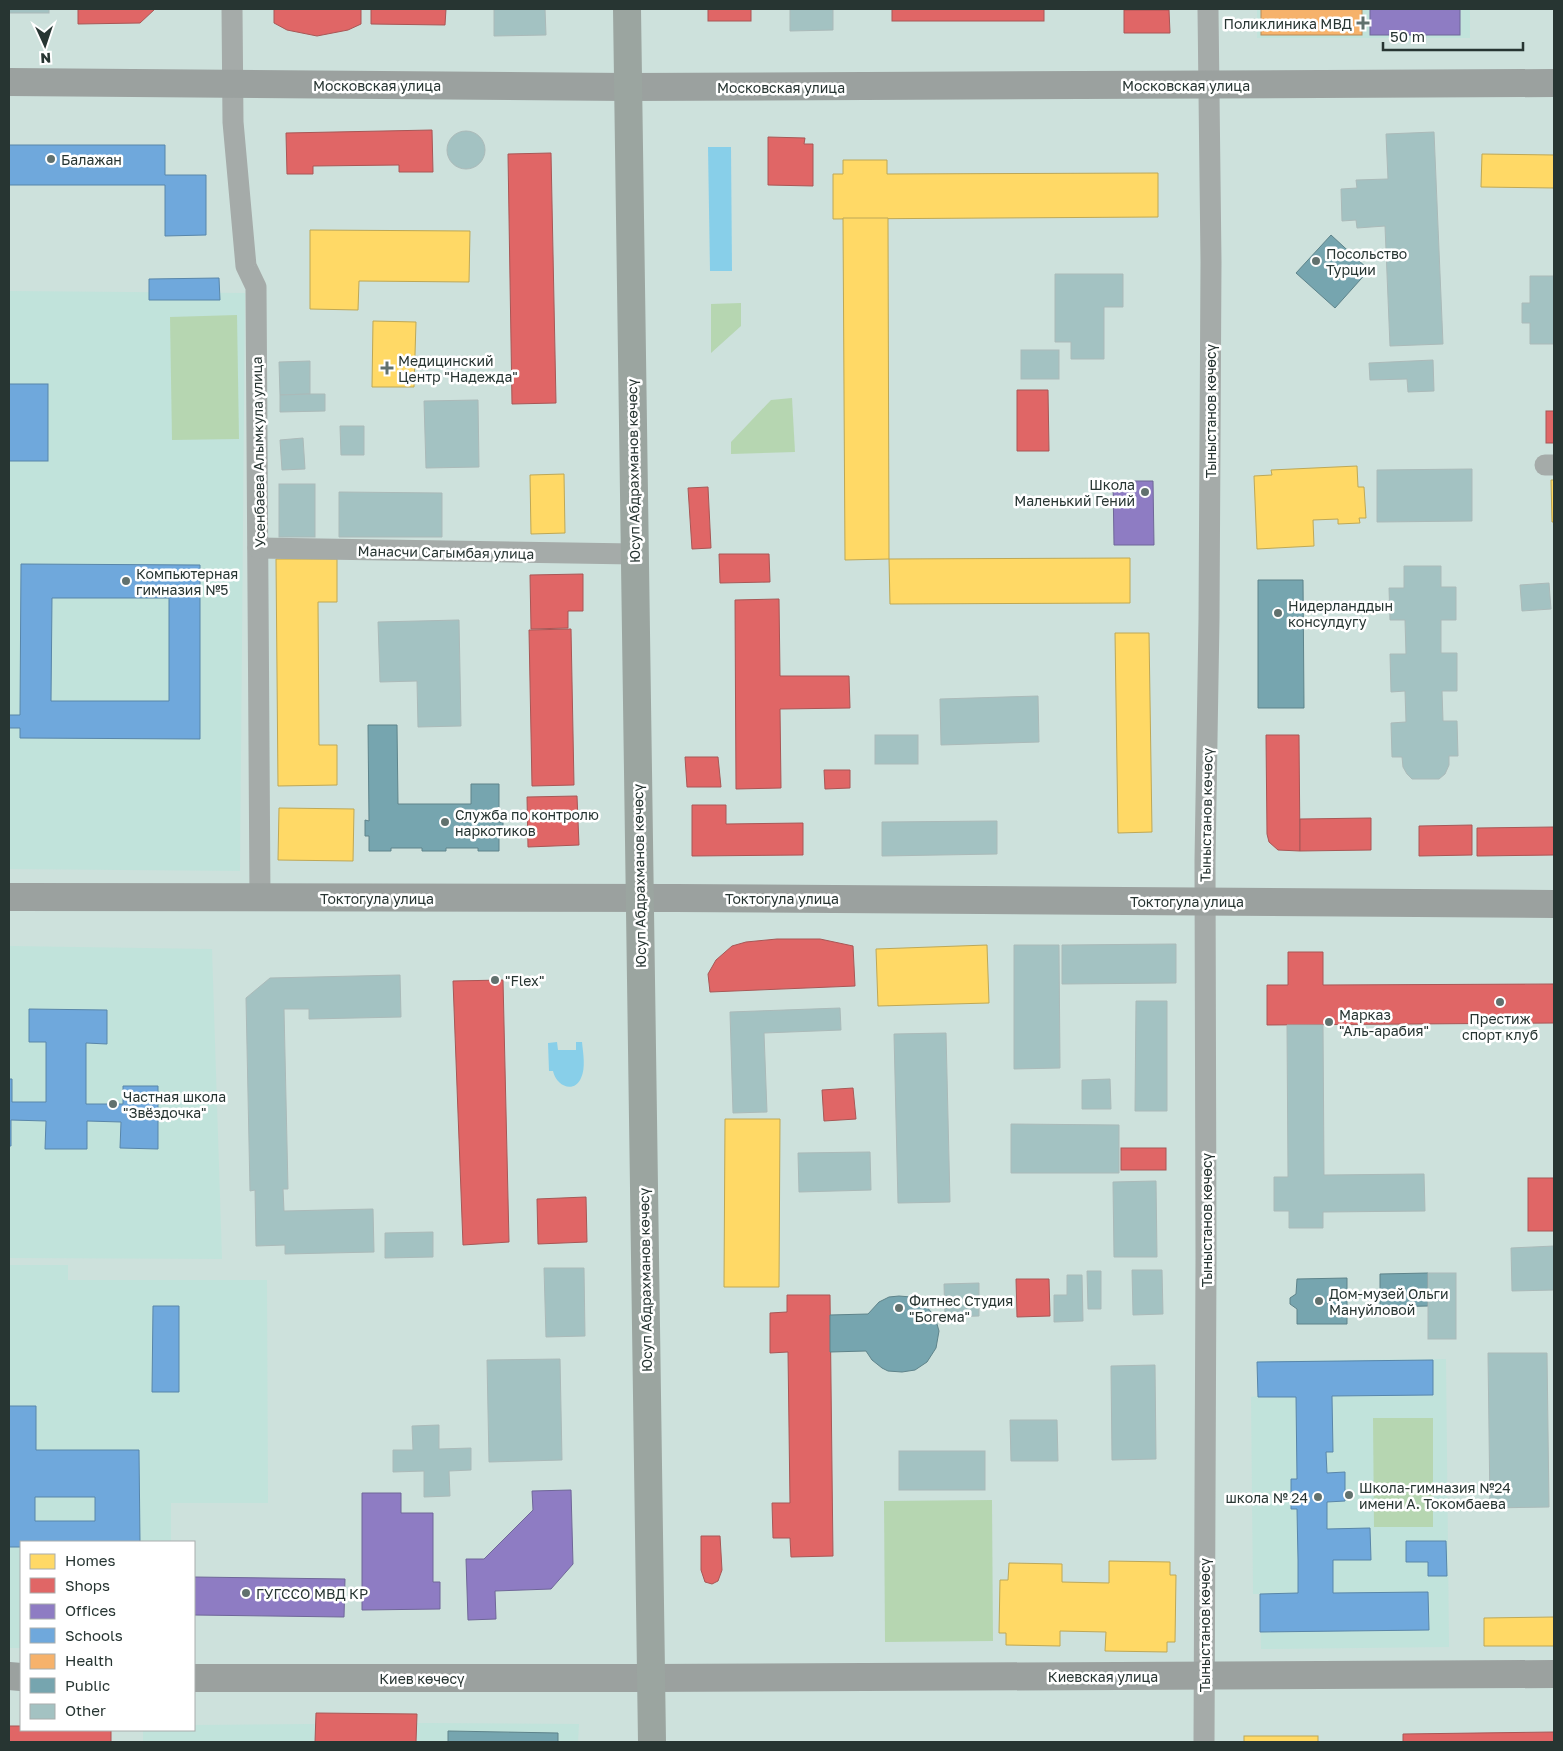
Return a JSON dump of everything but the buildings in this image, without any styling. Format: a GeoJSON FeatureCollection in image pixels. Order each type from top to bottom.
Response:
{"type":"FeatureCollection","features":[{"type":"Feature","properties":{"kind":"main road","name":"Юсуп Абдрахманов көчөсү"},"geometry":{"type":"LineString","coordinates":[[627,9],[652,1742]]}},
{"type":"Feature","properties":{"kind":"main road","name":"Московская улица"},"geometry":{"type":"LineString","coordinates":[[9,82],[627,87],[1554,83]]}},
{"type":"Feature","properties":{"kind":"main road","name":"Токтогула улица"},"geometry":{"type":"LineString","coordinates":[[9,897],[639,898],[1554,904]]}},
{"type":"Feature","properties":{"kind":"main road","name":"Киевская улица"},"geometry":{"type":"LineString","coordinates":[[651,1678],[1554,1674]]}},
{"type":"Feature","properties":{"kind":"main road","name":"Киев көчөсү"},"geometry":{"type":"LineString","coordinates":[[195,1678],[651,1678]]}},
{"type":"Feature","properties":{"kind":"street","name":"Усенбаева Алымкула улица"},"geometry":{"type":"LineString","coordinates":[[232,9],[233,122],[246,266],[256,286],[260,898]]}},
{"type":"Feature","properties":{"kind":"street","name":"Тыныстанов көчөсү"},"geometry":{"type":"LineString","coordinates":[[1204,1742],[1205,901],[1210,438],[1208,9]]}},
{"type":"Feature","properties":{"kind":"street","name":"Манасчи Сагымбая улица"},"geometry":{"type":"LineString","coordinates":[[258,548],[634,554]]}},
{"type":"Feature","properties":{"kind":"shaded area","name":"Поликлиника МВД"},"geometry":{"type":"Polygon","coordinates":[[[1257,9],[1470,9],[1470,38],[1257,38],[1257,9]]]}},
{"type":"Feature","properties":{"kind":"shaded area","name":"Компьютерная гимназия №5"},"geometry":{"type":"Polygon","coordinates":[[[9,291],[245,293],[240,871],[9,869],[9,291]]]}},
{"type":"Feature","properties":{"kind":"shaded area","name":"Частная школа \"Звёздочка\""},"geometry":{"type":"Polygon","coordinates":[[[9,946],[212,949],[222,1259],[9,1258],[9,946]]]}},
{"type":"Feature","properties":{"kind":"shaded area"},"geometry":{"type":"Polygon","coordinates":[[[9,1265],[68,1265],[68,1280],[267,1280],[268,1503],[171,1503],[171,1541],[20,1541],[20,1648],[9,1648],[9,1265]]]}},
{"type":"Feature","properties":{"kind":"shaded area","name":"Школа-гимназия №24 имени А. Токомбаева"},"geometry":{"type":"Polygon","coordinates":[[[1446,1359],[1449,1647],[1261,1649],[1260,1594],[1253,1594],[1251,1397],[1258,1396],[1257,1361],[1446,1359]]]}},
{"type":"Feature","properties":{"kind":"shaded area"},"geometry":{"type":"Polygon","coordinates":[[[579,1724],[578,1742],[143,1742],[143,1731],[195,1731],[195,1725],[579,1724]]]}},
{"type":"Feature","properties":{"kind":"green space"},"geometry":{"type":"Polygon","coordinates":[[[741,303],[741,326],[711,353],[711,304],[741,303]]]}},
{"type":"Feature","properties":{"kind":"green space"},"geometry":{"type":"Polygon","coordinates":[[[237,315],[239,439],[172,440],[170,317],[237,315]]]}},
{"type":"Feature","properties":{"kind":"green space"},"geometry":{"type":"Polygon","coordinates":[[[792,398],[795,452],[731,454],[731,442],[771,400],[792,398]]]}},
{"type":"Feature","properties":{"kind":"green space"},"geometry":{"type":"Polygon","coordinates":[[[1373,1418],[1433,1418],[1433,1527],[1374,1527],[1373,1418]]]}},
{"type":"Feature","properties":{"kind":"green space"},"geometry":{"type":"Polygon","coordinates":[[[992,1500],[993,1641],[885,1642],[884,1501],[992,1500]]]}},
{"type":"Feature","properties":{"kind":"water"},"geometry":{"type":"Polygon","coordinates":[[[708,147],[731,147],[732,271],[710,271],[708,147]]]}},
{"type":"Feature","properties":{"kind":"water"},"geometry":{"type":"Polygon","coordinates":[[[557,1042],[558,1050],[576,1050],[576,1042],[582,1042],[583,1070],[581,1078],[574,1086],[570,1087],[561,1084],[553,1071],[549,1071],[548,1043],[557,1042]]]}},
{"type":"Feature","properties":{"kind":"place","name":"Поликлиника МВД"},"geometry":{"type":"Point","coordinates":[1363,23]}},
{"type":"Feature","properties":{"kind":"place","name":"Балажан"},"geometry":{"type":"Point","coordinates":[51,159]}},
{"type":"Feature","properties":{"kind":"place","name":"Посольство Турции"},"geometry":{"type":"Point","coordinates":[1316,261]}},
{"type":"Feature","properties":{"kind":"place","name":"Медицинский Центр \"Надежда\""},"geometry":{"type":"Point","coordinates":[387,368]}},
{"type":"Feature","properties":{"kind":"place","name":"Школа Маленький Гений"},"geometry":{"type":"Point","coordinates":[1145,492]}},
{"type":"Feature","properties":{"kind":"place","name":"Компьютерная гимназия №5"},"geometry":{"type":"Point","coordinates":[126,581]}},
{"type":"Feature","properties":{"kind":"place","name":"Нидерланддын консулдугу"},"geometry":{"type":"Point","coordinates":[1278,613]}},
{"type":"Feature","properties":{"kind":"place","name":"Служба по контролю наркотиков"},"geometry":{"type":"Point","coordinates":[445,822]}},
{"type":"Feature","properties":{"kind":"place","name":"\"Flex\""},"geometry":{"type":"Point","coordinates":[495,980]}},
{"type":"Feature","properties":{"kind":"place","name":"Престиж спорт клуб"},"geometry":{"type":"Point","coordinates":[1500,1002]}},
{"type":"Feature","properties":{"kind":"place","name":"Марказ \"Аль-арабия\""},"geometry":{"type":"Point","coordinates":[1329,1022]}},
{"type":"Feature","properties":{"kind":"place","name":"Частная школа \"Звёздочка\""},"geometry":{"type":"Point","coordinates":[113,1104]}},
{"type":"Feature","properties":{"kind":"place","name":"Дом-музей Ольги Мануйловой"},"geometry":{"type":"Point","coordinates":[1319,1301]}},
{"type":"Feature","properties":{"kind":"place","name":"Фитнес Студия \"Богема\""},"geometry":{"type":"Point","coordinates":[899,1308]}},
{"type":"Feature","properties":{"kind":"place","name":"Школа-гимназия №24 имени А. Токомбаева"},"geometry":{"type":"Point","coordinates":[1349,1495]}},
{"type":"Feature","properties":{"kind":"place","name":"школа № 24"},"geometry":{"type":"Point","coordinates":[1318,1497]}},
{"type":"Feature","properties":{"kind":"place","name":"ГУГССО МВД КР"},"geometry":{"type":"Point","coordinates":[246,1593]}}]}
